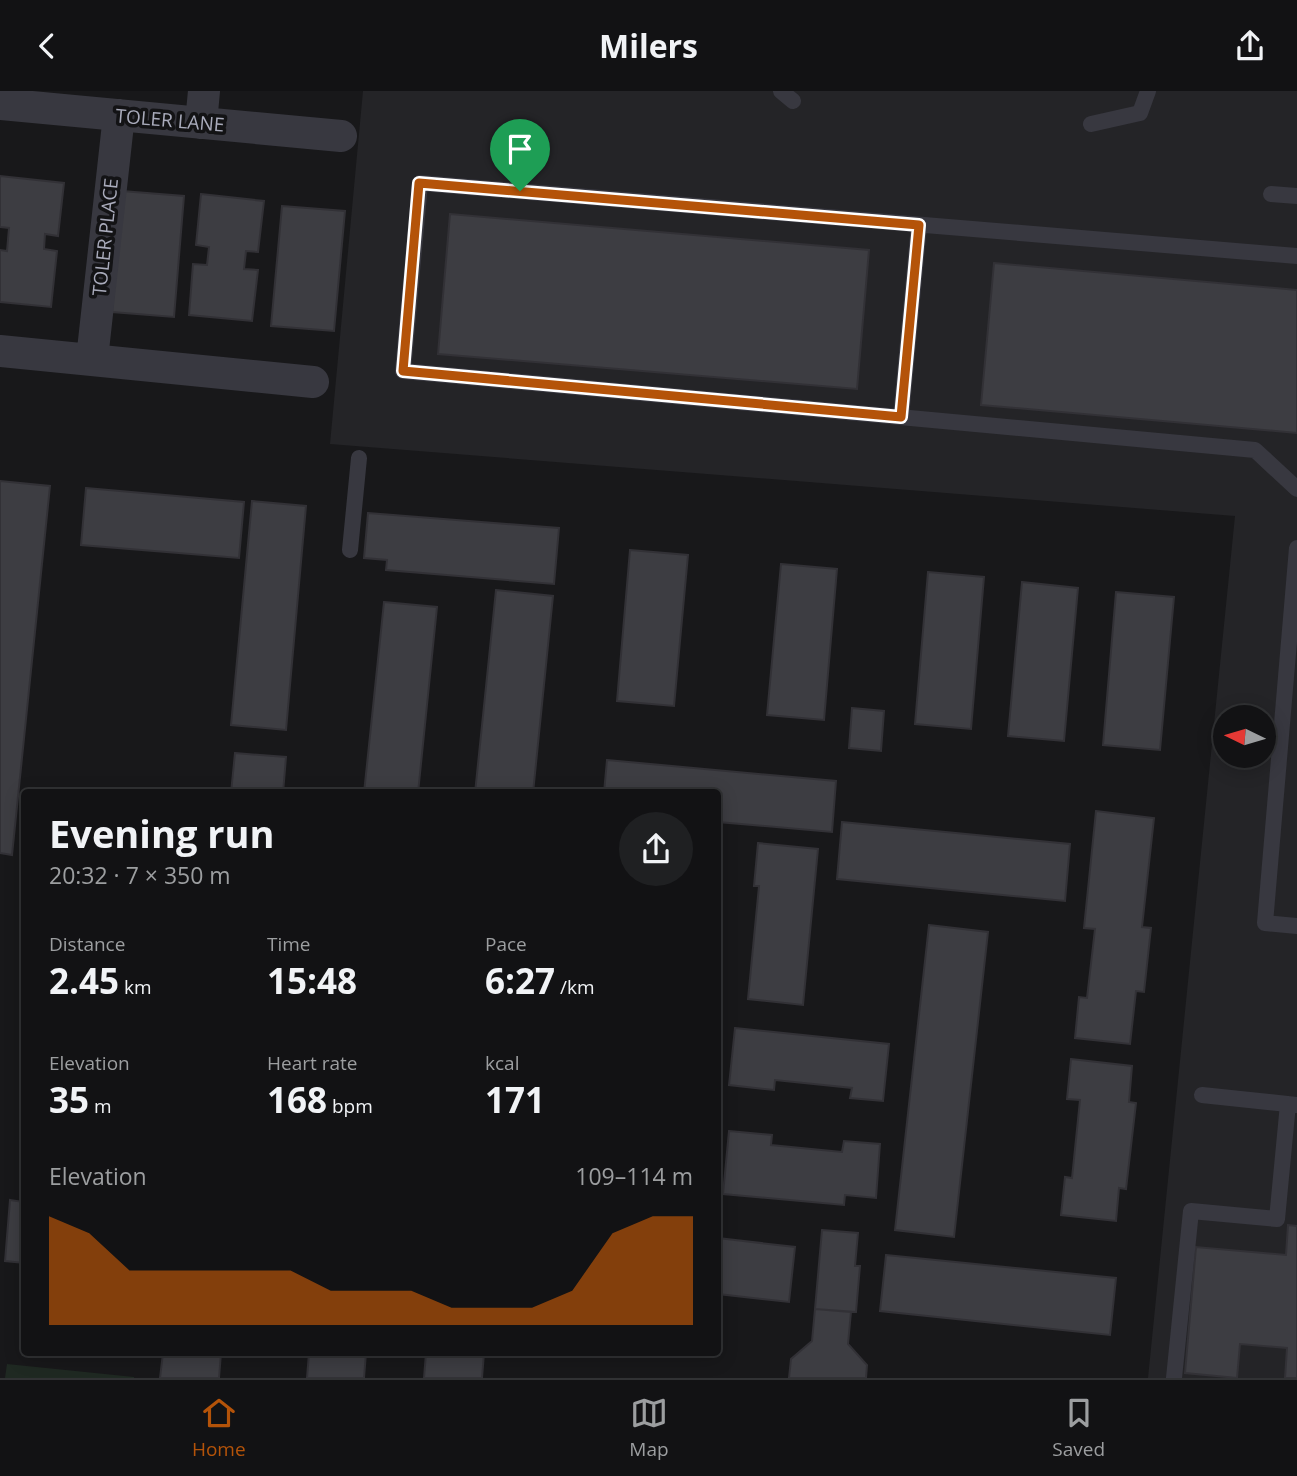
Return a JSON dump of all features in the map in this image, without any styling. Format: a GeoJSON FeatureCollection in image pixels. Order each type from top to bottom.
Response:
{"type":"FeatureCollection","features":[{"type":"Feature","properties":{"kind":"street"},"geometry":{"type":"LineString","coordinates":[[201,123],[204,91]]}},
{"type":"Feature","properties":{"kind":"street","name":"TOLER LANE"},"geometry":{"type":"LineString","coordinates":[[0,104],[341,136]]}},
{"type":"Feature","properties":{"kind":"street","name":"TOLER PLACE"},"geometry":{"type":"LineString","coordinates":[[92,359],[119,115]]}},
{"type":"Feature","properties":{"kind":"street"},"geometry":{"type":"LineString","coordinates":[[0,351],[313,382]]}},
{"type":"Feature","properties":{"kind":"lane"},"geometry":{"type":"LineString","coordinates":[[1091,124],[1140,113],[1148,91]]}},
{"type":"Feature","properties":{"kind":"lane"},"geometry":{"type":"LineString","coordinates":[[1297,256],[419,183],[403,371],[1255,450],[1297,489]]}},
{"type":"Feature","properties":{"kind":"lane"},"geometry":{"type":"LineString","coordinates":[[1271,194],[1297,197]]}},
{"type":"Feature","properties":{"kind":"lane"},"geometry":{"type":"LineString","coordinates":[[901,417],[919,225]]}},
{"type":"Feature","properties":{"kind":"lane"},"geometry":{"type":"LineString","coordinates":[[350,551],[359,458]]}},
{"type":"Feature","properties":{"kind":"lane"},"geometry":{"type":"LineString","coordinates":[[1297,548],[1265,923],[1297,926]]}},
{"type":"Feature","properties":{"kind":"lane"},"geometry":{"type":"LineString","coordinates":[[1174,1378],[1191,1211],[1277,1219],[1293,1104],[1202,1095]]}},
{"type":"Feature","properties":{"kind":"shaded area"},"geometry":{"type":"Polygon","coordinates":[[[363,91],[1297,91],[1297,1378],[1148,1378],[1213,734],[1213,768],[1276,768],[1276,705],[1216,705],[1235,516],[330,444],[363,91]]]}},
{"type":"Feature","properties":{"kind":"shaded area"},"geometry":{"type":"Polygon","coordinates":[[[7,1364],[134,1377],[134,1378],[5,1378],[7,1364]]]}},
{"type":"Feature","properties":{"kind":"building"},"geometry":{"type":"Polygon","coordinates":[[[0,176],[64,183],[58,236],[45,234],[44,249],[57,251],[51,307],[0,302],[0,250],[7,251],[9,228],[0,227],[0,176]]]}},
{"type":"Feature","properties":{"kind":"building"},"geometry":{"type":"Polygon","coordinates":[[[122,191],[184,196],[174,317],[112,312],[122,191]]]}},
{"type":"Feature","properties":{"kind":"building"},"geometry":{"type":"Polygon","coordinates":[[[201,194],[264,201],[258,252],[246,251],[244,269],[258,270],[252,321],[189,315],[193,264],[207,265],[209,247],[196,245],[201,194]]]}},
{"type":"Feature","properties":{"kind":"building"},"geometry":{"type":"Polygon","coordinates":[[[282,206],[345,211],[334,331],[271,326],[282,206]]]}},
{"type":"Feature","properties":{"kind":"building"},"geometry":{"type":"Polygon","coordinates":[[[450,214],[869,250],[857,389],[438,354],[450,214]]]}},
{"type":"Feature","properties":{"kind":"building"},"geometry":{"type":"Polygon","coordinates":[[[994,263],[1297,290],[1297,433],[981,405],[994,263]]]}},
{"type":"Feature","properties":{"kind":"building"},"geometry":{"type":"Polygon","coordinates":[[[0,481],[50,486],[12,855],[0,853],[0,481]]]}},
{"type":"Feature","properties":{"kind":"building"},"geometry":{"type":"Polygon","coordinates":[[[86,488],[244,502],[239,558],[81,545],[86,488]]]}},
{"type":"Feature","properties":{"kind":"building"},"geometry":{"type":"Polygon","coordinates":[[[252,501],[306,506],[286,730],[231,725],[252,501]]]}},
{"type":"Feature","properties":{"kind":"building"},"geometry":{"type":"Polygon","coordinates":[[[368,513],[559,528],[554,584],[386,570],[387,560],[364,558],[368,513]]]}},
{"type":"Feature","properties":{"kind":"building"},"geometry":{"type":"Polygon","coordinates":[[[630,550],[688,555],[674,706],[617,701],[630,550]]]}},
{"type":"Feature","properties":{"kind":"building"},"geometry":{"type":"Polygon","coordinates":[[[781,564],[837,569],[824,720],[767,715],[781,564]]]}},
{"type":"Feature","properties":{"kind":"building"},"geometry":{"type":"Polygon","coordinates":[[[928,572],[984,577],[971,729],[915,724],[928,572]]]}},
{"type":"Feature","properties":{"kind":"building"},"geometry":{"type":"Polygon","coordinates":[[[1022,582],[1078,588],[1064,741],[1008,736],[1022,582]]]}},
{"type":"Feature","properties":{"kind":"building"},"geometry":{"type":"Polygon","coordinates":[[[496,590],[553,596],[533,789],[475,789],[496,590]]]}},
{"type":"Feature","properties":{"kind":"building"},"geometry":{"type":"Polygon","coordinates":[[[1116,592],[1174,597],[1160,750],[1103,745],[1116,592]]]}},
{"type":"Feature","properties":{"kind":"building"},"geometry":{"type":"Polygon","coordinates":[[[384,602],[437,607],[418,789],[364,789],[384,602]]]}},
{"type":"Feature","properties":{"kind":"building"},"geometry":{"type":"Polygon","coordinates":[[[852,708],[884,711],[881,751],[849,748],[852,708]]]}},
{"type":"Feature","properties":{"kind":"building"},"geometry":{"type":"Polygon","coordinates":[[[235,753],[286,757],[283,789],[231,789],[235,753]]]}},
{"type":"Feature","properties":{"kind":"building"},"geometry":{"type":"Polygon","coordinates":[[[607,760],[836,781],[832,832],[721,822],[721,789],[604,789],[607,760]]]}},
{"type":"Feature","properties":{"kind":"building"},"geometry":{"type":"Polygon","coordinates":[[[1096,811],[1154,818],[1142,927],[1151,928],[1144,992],[1136,991],[1130,1044],[1075,1038],[1079,997],[1087,998],[1095,929],[1084,928],[1096,811]]]}},
{"type":"Feature","properties":{"kind":"building"},"geometry":{"type":"Polygon","coordinates":[[[842,822],[1070,844],[1065,901],[837,879],[842,822]]]}},
{"type":"Feature","properties":{"kind":"building"},"geometry":{"type":"Polygon","coordinates":[[[758,843],[818,849],[803,1005],[748,999],[759,886],[754,886],[758,843]]]}},
{"type":"Feature","properties":{"kind":"building"},"geometry":{"type":"Polygon","coordinates":[[[929,925],[988,932],[954,1237],[895,1230],[929,925]]]}},
{"type":"Feature","properties":{"kind":"building"},"geometry":{"type":"Polygon","coordinates":[[[735,1028],[889,1044],[883,1101],[850,1098],[852,1088],[775,1080],[774,1090],[729,1085],[735,1028]]]}},
{"type":"Feature","properties":{"kind":"building"},"geometry":{"type":"Polygon","coordinates":[[[1071,1059],[1132,1066],[1129,1102],[1136,1103],[1126,1189],[1119,1188],[1116,1221],[1061,1215],[1065,1177],[1072,1178],[1080,1100],[1067,1099],[1071,1059]]]}},
{"type":"Feature","properties":{"kind":"building"},"geometry":{"type":"Polygon","coordinates":[[[729,1131],[772,1135],[771,1145],[842,1152],[844,1141],[880,1144],[876,1198],[845,1195],[844,1205],[723,1194],[729,1131]]]}},
{"type":"Feature","properties":{"kind":"building"},"geometry":{"type":"Polygon","coordinates":[[[10,1200],[21,1202],[21,1263],[5,1261],[10,1200]]]}},
{"type":"Feature","properties":{"kind":"building"},"geometry":{"type":"Polygon","coordinates":[[[1288,1225],[1297,1226],[1297,1378],[1285,1378],[1287,1348],[1240,1344],[1237,1378],[1185,1373],[1196,1247],[1286,1255],[1288,1225]]]}},
{"type":"Feature","properties":{"kind":"building"},"geometry":{"type":"Polygon","coordinates":[[[822,1230],[858,1233],[855,1266],[860,1266],[856,1312],[815,1309],[822,1230]]]}},
{"type":"Feature","properties":{"kind":"building"},"geometry":{"type":"Polygon","coordinates":[[[721,1238],[795,1247],[789,1302],[721,1294],[721,1238]]]}},
{"type":"Feature","properties":{"kind":"building"},"geometry":{"type":"Polygon","coordinates":[[[886,1255],[1116,1278],[1110,1335],[880,1311],[886,1255]]]}},
{"type":"Feature","properties":{"kind":"building"},"geometry":{"type":"Polygon","coordinates":[[[815,1309],[851,1312],[848,1344],[867,1365],[866,1378],[789,1378],[791,1359],[812,1341],[815,1309]]]}},
{"type":"Feature","properties":{"kind":"building"},"geometry":{"type":"Polygon","coordinates":[[[163,1356],[221,1356],[219,1378],[160,1378],[163,1356]]]}},
{"type":"Feature","properties":{"kind":"building"},"geometry":{"type":"Polygon","coordinates":[[[309,1356],[366,1356],[364,1378],[307,1378],[309,1356]]]}},
{"type":"Feature","properties":{"kind":"building"},"geometry":{"type":"Polygon","coordinates":[[[426,1356],[484,1356],[482,1378],[424,1378],[426,1356]]]}},
{"type":"Feature","properties":{"kind":"route"},"geometry":{"type":"LineString","coordinates":[[419,183],[520,191],[919,225],[901,417],[403,371],[419,183]]}}]}
